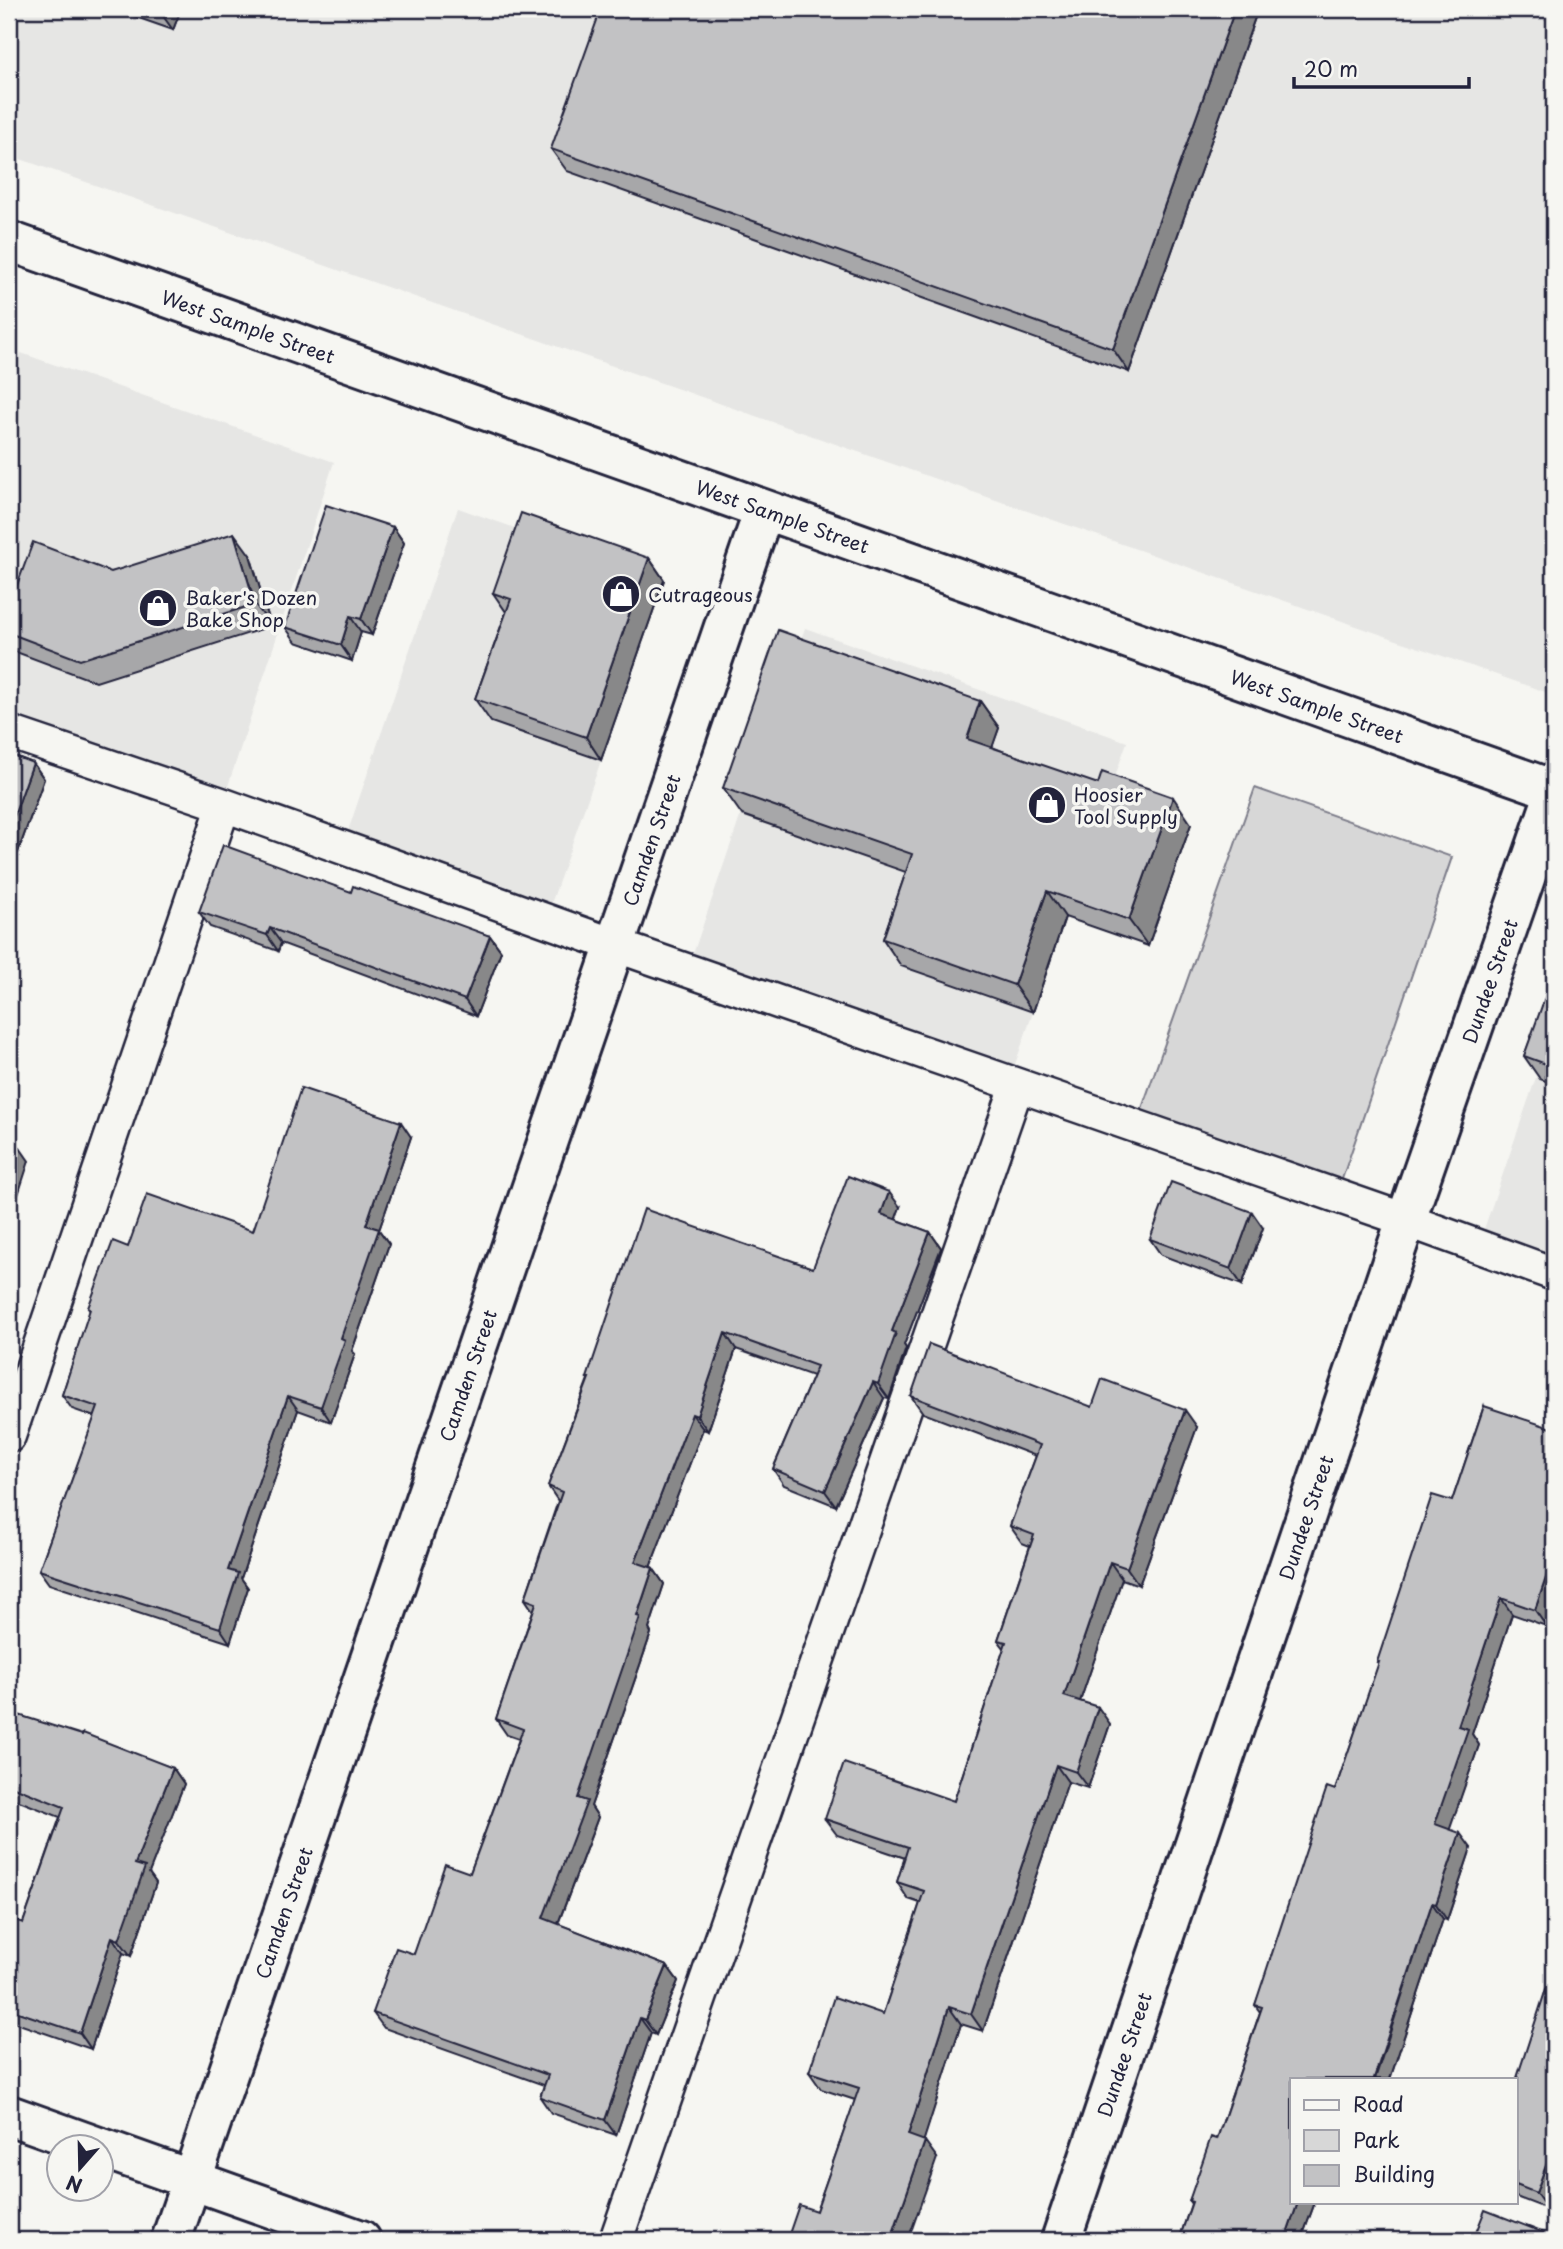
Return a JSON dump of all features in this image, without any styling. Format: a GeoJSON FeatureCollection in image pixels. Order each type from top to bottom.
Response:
{"type":"FeatureCollection","features":[{"type":"Feature","properties":{"kind":"street","name":"West Sample Street"},"geometry":{"type":"LineString","coordinates":[[9,241],[1554,793]]}},
{"type":"Feature","properties":{"kind":"street","name":"Camden Street"},"geometry":{"type":"LineString","coordinates":[[171,2240],[617,946],[764,510]]}},
{"type":"Feature","properties":{"kind":"street","name":"Dundee Street"},"geometry":{"type":"LineString","coordinates":[[1061,2240],[1406,1220],[1554,793]]}},
{"type":"Feature","properties":{"kind":"street"},"geometry":{"type":"LineString","coordinates":[[9,2115],[62,2134]]}},
{"type":"Feature","properties":{"kind":"street"},"geometry":{"type":"LineString","coordinates":[[116,2153],[361,2240]]}},
{"type":"Feature","properties":{"kind":"lane"},"geometry":{"type":"LineString","coordinates":[[9,732],[1554,1274]]}},
{"type":"Feature","properties":{"kind":"lane"},"geometry":{"type":"LineString","coordinates":[[9,1436],[225,806]]}},
{"type":"Feature","properties":{"kind":"lane"},"geometry":{"type":"LineString","coordinates":[[616,2240],[1017,1086]]}},
{"type":"Feature","properties":{"kind":"shaded area"},"geometry":{"type":"Polygon","coordinates":[[[9,9],[1554,9],[1554,695],[9,155],[9,9]]]}},
{"type":"Feature","properties":{"kind":"shaded area"},"geometry":{"type":"Polygon","coordinates":[[[21,353],[334,462],[227,789],[9,714],[9,389],[21,353]]]}},
{"type":"Feature","properties":{"kind":"shaded area"},"geometry":{"type":"Polygon","coordinates":[[[458,508],[664,580],[551,904],[348,831],[458,508]]]}},
{"type":"Feature","properties":{"kind":"shaded area"},"geometry":{"type":"Polygon","coordinates":[[[805,628],[1127,742],[1013,1070],[692,957],[805,628]]]}},
{"type":"Feature","properties":{"kind":"shaded area"},"geometry":{"type":"Polygon","coordinates":[[[1554,1025],[1554,1261],[1482,1235],[1554,1025]]]}},
{"type":"Feature","properties":{"kind":"green space"},"geometry":{"type":"Polygon","coordinates":[[[1255,788],[1452,857],[1341,1182],[1140,1114],[1255,788]]]}},
{"type":"Feature","properties":{"kind":"building"},"geometry":{"type":"Polygon","coordinates":[[[601,9],[1235,9],[1113,349],[551,149],[601,9]]]}},
{"type":"Feature","properties":{"kind":"building"},"geometry":{"type":"Polygon","coordinates":[[[326,505],[393,527],[361,619],[350,616],[341,645],[285,627],[326,505]]]}},
{"type":"Feature","properties":{"kind":"building"},"geometry":{"type":"Polygon","coordinates":[[[521,513],[649,558],[586,737],[475,699],[511,599],[493,593],[521,513]]]}},
{"type":"Feature","properties":{"kind":"building"},"geometry":{"type":"Polygon","coordinates":[[[234,533],[255,604],[80,660],[9,633],[9,607],[33,542],[111,572],[234,533]]]}},
{"type":"Feature","properties":{"kind":"building"},"geometry":{"type":"Polygon","coordinates":[[[778,630],[980,701],[967,739],[1098,784],[1102,772],[1173,797],[1129,920],[1047,891],[1014,985],[883,939],[912,854],[723,788],[778,630]]]}},
{"type":"Feature","properties":{"kind":"building"},"geometry":{"type":"Polygon","coordinates":[[[9,754],[33,763],[9,830],[9,754]]]}},
{"type":"Feature","properties":{"kind":"building"},"geometry":{"type":"Polygon","coordinates":[[[223,845],[351,892],[353,886],[490,936],[465,1000],[270,928],[267,935],[199,912],[223,845]]]}},
{"type":"Feature","properties":{"kind":"building"},"geometry":{"type":"Polygon","coordinates":[[[1552,978],[1554,979],[1554,1067],[1524,1056],[1552,978]]]}},
{"type":"Feature","properties":{"kind":"building"},"geometry":{"type":"Polygon","coordinates":[[[301,1088],[401,1122],[366,1225],[379,1229],[341,1338],[345,1340],[321,1407],[288,1396],[228,1570],[238,1573],[220,1628],[39,1570],[98,1407],[62,1395],[90,1309],[88,1308],[113,1241],[128,1247],[147,1194],[253,1231],[301,1088]]]}},
{"type":"Feature","properties":{"kind":"building"},"geometry":{"type":"Polygon","coordinates":[[[9,1142],[18,1145],[9,1174],[9,1142]]]}},
{"type":"Feature","properties":{"kind":"building"},"geometry":{"type":"Polygon","coordinates":[[[848,1176],[889,1192],[881,1214],[930,1232],[892,1331],[896,1333],[878,1384],[873,1382],[825,1491],[773,1469],[817,1366],[725,1333],[697,1416],[692,1414],[635,1562],[653,1568],[637,1616],[640,1617],[578,1798],[587,1801],[543,1918],[667,1966],[645,2020],[640,2018],[605,2120],[540,2097],[548,2075],[373,2013],[396,1948],[414,1954],[445,1864],[470,1873],[523,1729],[496,1719],[536,1603],[525,1599],[562,1492],[548,1486],[589,1378],[644,1209],[813,1268],[848,1176]]]}},
{"type":"Feature","properties":{"kind":"building"},"geometry":{"type":"Polygon","coordinates":[[[1171,1182],[1252,1212],[1231,1269],[1150,1239],[1171,1182]]]}},
{"type":"Feature","properties":{"kind":"building"},"geometry":{"type":"Polygon","coordinates":[[[929,1344],[1092,1407],[1102,1379],[1185,1410],[1127,1568],[1110,1562],[1064,1696],[1098,1707],[1076,1772],[1056,1765],[971,2014],[949,2007],[908,2135],[925,2141],[892,2236],[906,2240],[787,2240],[799,2205],[816,2211],[859,2088],[809,2072],[834,1997],[883,2014],[924,1891],[897,1882],[908,1847],[825,1819],[844,1763],[954,1801],[1006,1642],[998,1640],[1034,1535],[1010,1526],[1040,1445],[911,1396],[929,1344]]]}},
{"type":"Feature","properties":{"kind":"building"},"geometry":{"type":"Polygon","coordinates":[[[1484,1406],[1554,1429],[1554,1554],[1535,1610],[1501,1598],[1458,1726],[1468,1729],[1435,1824],[1460,1833],[1436,1904],[1432,1903],[1374,2078],[1290,2078],[1290,2204],[1297,2204],[1285,2240],[1179,2240],[1211,2137],[1217,2139],[1262,2007],[1255,2005],[1327,1787],[1335,1790],[1432,1495],[1452,1501],[1484,1406]]]}},
{"type":"Feature","properties":{"kind":"building"},"geometry":{"type":"Polygon","coordinates":[[[9,1712],[82,1735],[83,1733],[173,1768],[135,1864],[145,1867],[119,1940],[112,1937],[80,2033],[9,2009],[9,1918],[23,1923],[64,1807],[9,1785],[9,1712]]]}},
{"type":"Feature","properties":{"kind":"building"},"geometry":{"type":"Polygon","coordinates":[[[1546,1989],[1554,1991],[1554,2143],[1536,2193],[1518,2186],[1517,2078],[1546,1989]]]}},
{"type":"Feature","properties":{"kind":"building"},"geometry":{"type":"Polygon","coordinates":[[[1485,2210],[1547,2234],[1545,2240],[1473,2240],[1485,2210]]]}},
{"type":"Feature","properties":{"kind":"place","name":"Cutrageous"},"geometry":{"type":"Point","coordinates":[621,594]}},
{"type":"Feature","properties":{"kind":"place","name":"Baker's Dozen Bake Shop"},"geometry":{"type":"Point","coordinates":[158,608]}},
{"type":"Feature","properties":{"kind":"place","name":"Hoosier Tool Supply"},"geometry":{"type":"Point","coordinates":[1047,805]}}]}
